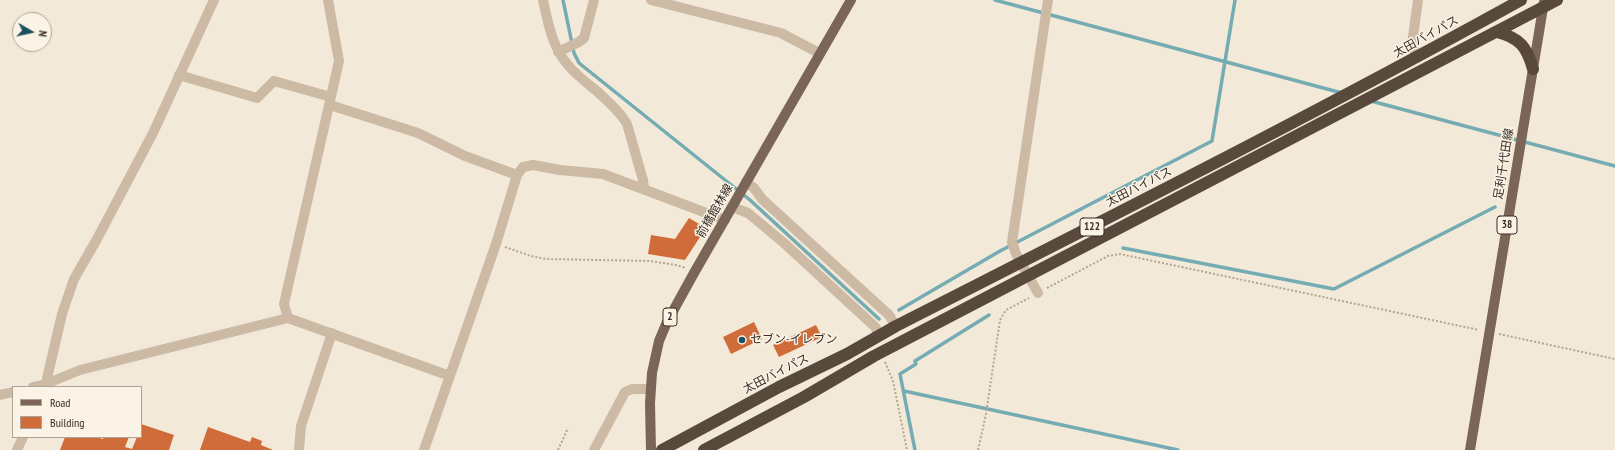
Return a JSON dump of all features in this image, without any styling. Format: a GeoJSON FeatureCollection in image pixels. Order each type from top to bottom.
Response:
{"type":"FeatureCollection","features":[{"type":"Feature","properties":{"kind":"highway","name":"太田バイパス"},"geometry":{"type":"LineString","coordinates":[[662,450],[779,387],[847,354],[896,326],[1209,167],[1417,58],[1521,0]]}},
{"type":"Feature","properties":{"kind":"highway","name":"122"},"geometry":{"type":"LineString","coordinates":[[704,450],[882,353],[1497,32],[1544,4],[1557,0]]}},
{"type":"Feature","properties":{"kind":"highway"},"geometry":{"type":"LineString","coordinates":[[1497,32],[1515,38],[1520,43],[1530,61],[1532,69]]}},
{"type":"Feature","properties":{"kind":"main road","name":"前橋館林線"},"geometry":{"type":"LineString","coordinates":[[651,450],[650,389],[653,366],[667,322],[850,0]]}},
{"type":"Feature","properties":{"kind":"main road","name":"足利千代田線"},"geometry":{"type":"LineString","coordinates":[[1470,450],[1488,332],[1544,4]]}},
{"type":"Feature","properties":{"kind":"street"},"geometry":{"type":"LineString","coordinates":[[45,385],[62,314],[74,279],[98,239],[153,133],[214,0]]}},
{"type":"Feature","properties":{"kind":"street"},"geometry":{"type":"LineString","coordinates":[[288,318],[284,304],[339,61],[328,0]]}},
{"type":"Feature","properties":{"kind":"street"},"geometry":{"type":"LineString","coordinates":[[544,0],[552,39],[563,50],[569,66],[624,118],[627,124],[644,188]]}},
{"type":"Feature","properties":{"kind":"street"},"geometry":{"type":"LineString","coordinates":[[563,50],[582,40],[594,0]]}},
{"type":"Feature","properties":{"kind":"street"},"geometry":{"type":"LineString","coordinates":[[651,0],[781,33],[820,53]]}},
{"type":"Feature","properties":{"kind":"street"},"geometry":{"type":"LineString","coordinates":[[1038,293],[1013,249],[1012,236],[1048,0]]}},
{"type":"Feature","properties":{"kind":"street"},"geometry":{"type":"LineString","coordinates":[[1417,58],[1412,44],[1418,0]]}},
{"type":"Feature","properties":{"kind":"street"},"geometry":{"type":"LineString","coordinates":[[179,75],[257,98],[274,81],[418,133],[465,156],[517,175]]}},
{"type":"Feature","properties":{"kind":"street"},"geometry":{"type":"LineString","coordinates":[[424,450],[496,244],[517,175],[523,167],[533,165],[560,170],[604,174],[725,220]]}},
{"type":"Feature","properties":{"kind":"street"},"geometry":{"type":"LineString","coordinates":[[746,183],[754,188],[762,199],[890,315],[896,326]]}},
{"type":"Feature","properties":{"kind":"street"},"geometry":{"type":"LineString","coordinates":[[735,203],[784,243],[872,324],[876,328],[878,336]]}},
{"type":"Feature","properties":{"kind":"street"},"geometry":{"type":"LineString","coordinates":[[45,385],[80,370],[288,318],[450,376]]}},
{"type":"Feature","properties":{"kind":"street"},"geometry":{"type":"LineString","coordinates":[[299,450],[301,426],[332,334]]}},
{"type":"Feature","properties":{"kind":"street"},"geometry":{"type":"LineString","coordinates":[[594,450],[625,392],[632,389],[650,389]]}},
{"type":"Feature","properties":{"kind":"street"},"geometry":{"type":"LineString","coordinates":[[0,395],[12,392]]}},
{"type":"Feature","properties":{"kind":"street"},"geometry":{"type":"LineString","coordinates":[[17,450],[23,438]]}},
{"type":"Feature","properties":{"kind":"path"},"geometry":{"type":"LineString","coordinates":[[496,244],[531,256],[546,259],[650,261],[682,266],[694,273]]}},
{"type":"Feature","properties":{"kind":"path"},"geometry":{"type":"LineString","coordinates":[[978,450],[986,414],[1000,320],[1006,310],[1108,256],[1120,254],[1615,359]]}},
{"type":"Feature","properties":{"kind":"path"},"geometry":{"type":"LineString","coordinates":[[882,353],[893,381],[907,450]]}},
{"type":"Feature","properties":{"kind":"path"},"geometry":{"type":"LineString","coordinates":[[558,450],[568,428]]}},
{"type":"Feature","properties":{"kind":"building"},"geometry":{"type":"Polygon","coordinates":[[[689,218],[706,228],[685,260],[648,254],[651,235],[675,239],[689,218]]]}},
{"type":"Feature","properties":{"kind":"building"},"geometry":{"type":"Polygon","coordinates":[[[754,322],[762,339],[731,354],[723,337],[754,322]]]}},
{"type":"Feature","properties":{"kind":"building"},"geometry":{"type":"Polygon","coordinates":[[[816,325],[822,337],[779,357],[773,345],[816,325]]]}},
{"type":"Feature","properties":{"kind":"building"},"geometry":{"type":"Polygon","coordinates":[[[142,424],[174,435],[169,450],[60,450],[65,438],[129,438],[125,447],[132,449],[137,438],[142,438],[142,424]]]}},
{"type":"Feature","properties":{"kind":"building"},"geometry":{"type":"Polygon","coordinates":[[[208,427],[250,442],[252,437],[262,441],[261,445],[273,450],[200,450],[208,427]]]}},
{"type":"Feature","properties":{"kind":"waterway"},"geometry":{"type":"LineString","coordinates":[[563,0],[574,53],[579,63],[750,200],[879,319]]}},
{"type":"Feature","properties":{"kind":"waterway"},"geometry":{"type":"LineString","coordinates":[[995,0],[1342,93]]}},
{"type":"Feature","properties":{"kind":"waterway"},"geometry":{"type":"LineString","coordinates":[[899,310],[1000,251],[1212,141],[1235,0]]}},
{"type":"Feature","properties":{"kind":"waterway"},"geometry":{"type":"LineString","coordinates":[[1371,101],[1615,166]]}},
{"type":"Feature","properties":{"kind":"waterway"},"geometry":{"type":"LineString","coordinates":[[1123,248],[1334,289],[1495,207]]}},
{"type":"Feature","properties":{"kind":"waterway"},"geometry":{"type":"LineString","coordinates":[[915,450],[900,374],[916,364],[915,361],[989,315]]}},
{"type":"Feature","properties":{"kind":"waterway"},"geometry":{"type":"LineString","coordinates":[[904,391],[1178,450]]}},
{"type":"Feature","properties":{"kind":"place","name":"セブン-イレブン"},"geometry":{"type":"Point","coordinates":[742,340]}}]}
